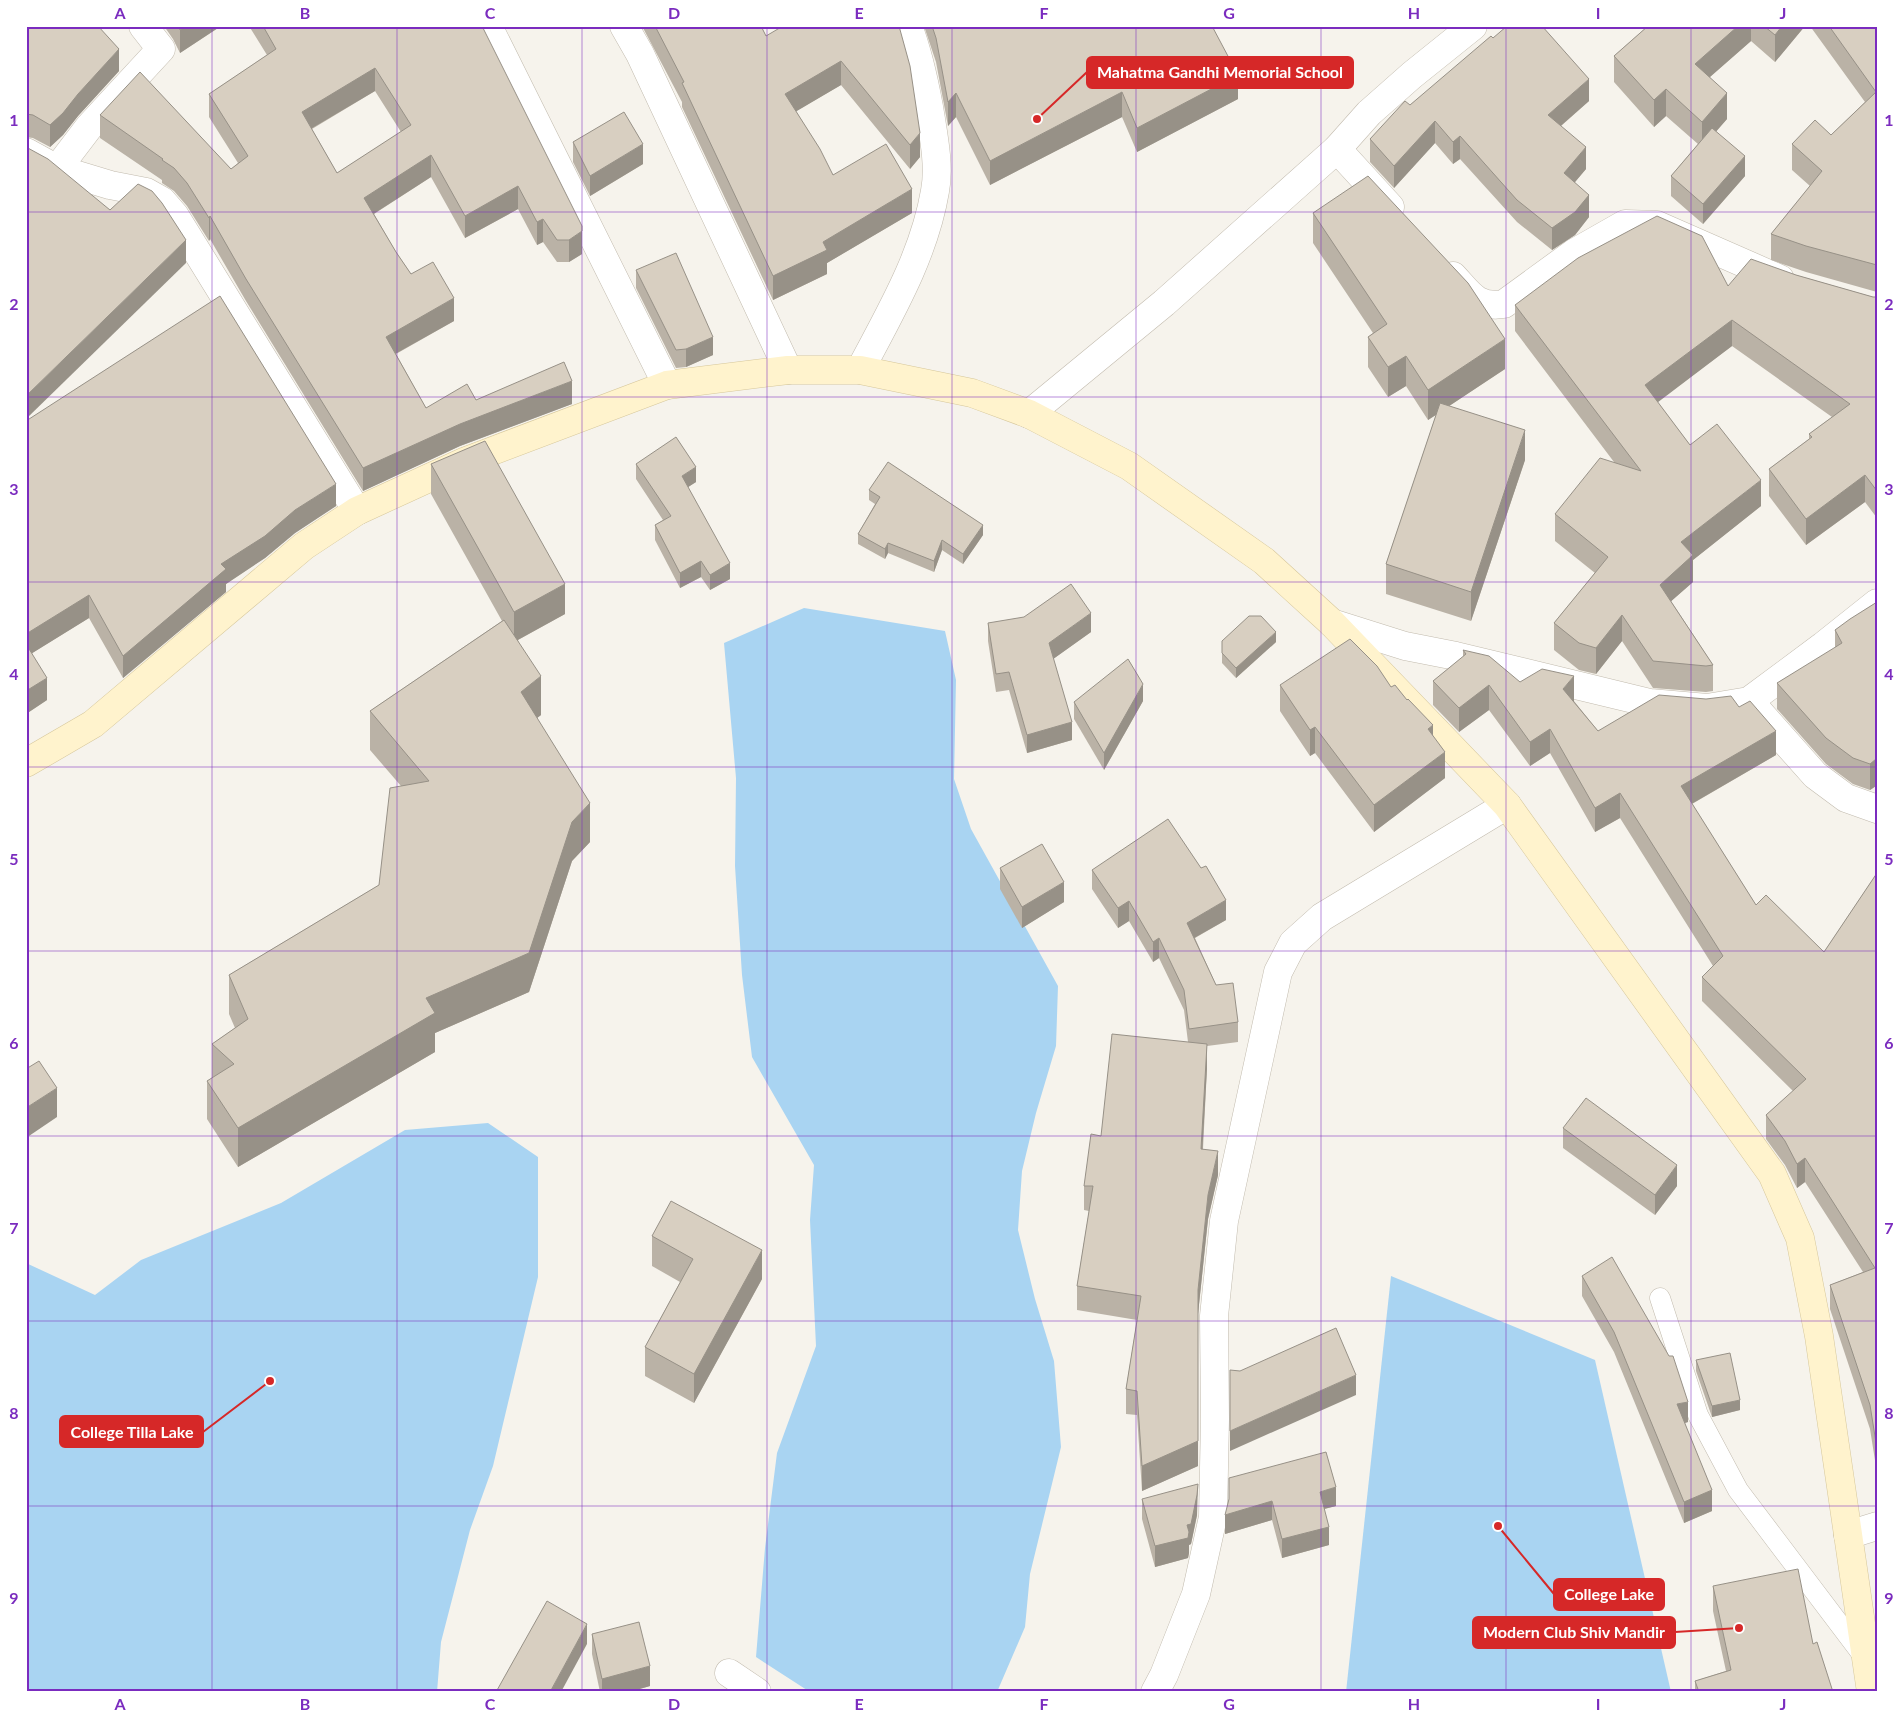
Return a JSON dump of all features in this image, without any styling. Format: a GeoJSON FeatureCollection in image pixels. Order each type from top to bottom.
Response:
{"type":"FeatureCollection","features":[{"type":"Feature","properties":{"kind":"main road"},"geometry":{"type":"LineString","coordinates":[[26,763],[93,724],[304,546],[357,511],[466,461],[667,386],[788,370],[860,370],[972,394],[1029,414],[1129,466],[1264,561],[1332,623],[1507,805],[1772,1174],[1800,1238],[1820,1336],[1871,1692]]}},
{"type":"Feature","properties":{"kind":"street"},"geometry":{"type":"LineString","coordinates":[[57,169],[90,127],[161,49],[143,26]]}},
{"type":"Feature","properties":{"kind":"street"},"geometry":{"type":"LineString","coordinates":[[488,26],[667,386]]}},
{"type":"Feature","properties":{"kind":"street"},"geometry":{"type":"LineString","coordinates":[[624,26],[640,54],[788,370]]}},
{"type":"Feature","properties":{"kind":"street"},"geometry":{"type":"LineString","coordinates":[[860,370],[912,269],[926,228],[936,189],[935,144],[915,43],[908,26]]}},
{"type":"Feature","properties":{"kind":"street"},"geometry":{"type":"LineString","coordinates":[[1029,414],[1164,303],[1337,149],[1369,113],[1419,69],[1473,26]]}},
{"type":"Feature","properties":{"kind":"street"},"geometry":{"type":"LineString","coordinates":[[1337,149],[1408,228]]}},
{"type":"Feature","properties":{"kind":"street"},"geometry":{"type":"LineString","coordinates":[[26,152],[57,169],[146,192],[162,201],[175,216],[357,511]]}},
{"type":"Feature","properties":{"kind":"street"},"geometry":{"type":"LineString","coordinates":[[1435,256],[1474,299],[1489,306],[1504,304],[1574,254],[1625,224],[1657,225],[1769,276],[1801,287]]}},
{"type":"Feature","properties":{"kind":"street"},"geometry":{"type":"LineString","coordinates":[[1332,623],[1405,646],[1456,656],[1650,703],[1707,708],[1749,701],[1877,603]]}},
{"type":"Feature","properties":{"kind":"street"},"geometry":{"type":"LineString","coordinates":[[1749,701],[1815,775],[1846,798],[1877,809]]}},
{"type":"Feature","properties":{"kind":"street"},"geometry":{"type":"LineString","coordinates":[[1155,1692],[1164,1675],[1196,1594],[1213,1517],[1215,1419],[1214,1316],[1224,1222],[1278,972],[1293,943],[1322,917],[1507,805]]}},
{"type":"Feature","properties":{"kind":"street"},"geometry":{"type":"LineString","coordinates":[[1848,1535],[1877,1526]]}},
{"type":"Feature","properties":{"kind":"street"},"geometry":{"type":"LineString","coordinates":[[729,1673],[757,1692]]}},
{"type":"Feature","properties":{"kind":"lane"},"geometry":{"type":"LineString","coordinates":[[1660,1298],[1698,1415],[1738,1490],[1866,1659]]}},
{"type":"Feature","properties":{"kind":"water"},"geometry":{"type":"Polygon","coordinates":[[[804,608],[945,631],[956,680],[954,779],[971,829],[1058,986],[1056,1046],[1036,1113],[1022,1171],[1018,1230],[1035,1299],[1054,1361],[1061,1447],[1030,1574],[1025,1627],[997,1692],[810,1692],[756,1657],[765,1548],[777,1453],[816,1346],[810,1220],[814,1165],[752,1057],[742,975],[735,866],[736,778],[724,643],[804,608]]]}},
{"type":"Feature","properties":{"kind":"water"},"geometry":{"type":"Polygon","coordinates":[[[488,1123],[538,1157],[538,1277],[493,1466],[470,1530],[441,1642],[437,1692],[26,1692],[26,1263],[95,1295],[141,1260],[281,1203],[405,1130],[488,1123]]]}},
{"type":"Feature","properties":{"kind":"water"},"geometry":{"type":"Polygon","coordinates":[[[1391,1276],[1595,1360],[1671,1692],[1346,1692],[1391,1276]]]}},
{"type":"Feature","properties":{"kind":"building"},"geometry":{"type":"Polygon","coordinates":[[[26,26],[98,26],[119,49],[63,113],[50,125],[33,115],[26,114],[26,26]]]}},
{"type":"Feature","properties":{"kind":"building"},"geometry":{"type":"Polygon","coordinates":[[[178,26],[186,26],[180,30],[178,26]]]}},
{"type":"Feature","properties":{"kind":"building"},"geometry":{"type":"Polygon","coordinates":[[[263,26],[482,26],[582,226],[582,231],[569,240],[557,240],[543,219],[537,222],[518,186],[465,216],[431,155],[364,198],[411,274],[433,262],[454,298],[386,337],[426,408],[467,384],[476,400],[564,362],[572,381],[460,424],[363,468],[246,279],[210,216],[209,218],[187,183],[163,159],[100,115],[140,72],[231,169],[248,156],[209,94],[276,49],[263,26]],[[375,68],[302,112],[337,173],[411,125],[375,68]]]}},
{"type":"Feature","properties":{"kind":"building"},"geometry":{"type":"Polygon","coordinates":[[[655,26],[761,26],[766,36],[783,26],[899,26],[910,66],[920,133],[910,145],[841,61],[785,94],[820,149],[833,175],[886,144],[912,189],[823,242],[827,250],[773,276],[682,83],[684,82],[655,26]]]}},
{"type":"Feature","properties":{"kind":"building"},"geometry":{"type":"Polygon","coordinates":[[[932,26],[1212,26],[1238,75],[1137,128],[1122,92],[990,161],[956,93],[948,102],[932,26]]]}},
{"type":"Feature","properties":{"kind":"building"},"geometry":{"type":"Polygon","coordinates":[[[1507,26],[1542,26],[1589,79],[1548,115],[1586,147],[1564,173],[1589,195],[1575,212],[1552,228],[1517,200],[1460,136],[1453,142],[1435,121],[1394,166],[1370,139],[1405,101],[1410,105],[1491,36],[1493,38],[1507,26]]]}},
{"type":"Feature","properties":{"kind":"building"},"geometry":{"type":"Polygon","coordinates":[[[1648,26],[1738,26],[1695,64],[1727,93],[1702,122],[1666,89],[1654,100],[1614,56],[1648,26]]]}},
{"type":"Feature","properties":{"kind":"building"},"geometry":{"type":"Polygon","coordinates":[[[1764,26],[1782,26],[1775,35],[1764,26]]]}},
{"type":"Feature","properties":{"kind":"building"},"geometry":{"type":"Polygon","coordinates":[[[1829,26],[1877,26],[1877,265],[1806,246],[1771,234],[1822,171],[1792,144],[1815,120],[1831,135],[1876,92],[1829,26]]]}},
{"type":"Feature","properties":{"kind":"building"},"geometry":{"type":"Polygon","coordinates":[[[624,112],[643,144],[590,176],[573,142],[624,112]]]}},
{"type":"Feature","properties":{"kind":"building"},"geometry":{"type":"Polygon","coordinates":[[[1712,128],[1745,156],[1703,204],[1671,176],[1712,128]]]}},
{"type":"Feature","properties":{"kind":"building"},"geometry":{"type":"Polygon","coordinates":[[[26,147],[48,159],[110,210],[138,184],[152,191],[186,240],[26,396],[26,147]]]}},
{"type":"Feature","properties":{"kind":"building"},"geometry":{"type":"Polygon","coordinates":[[[1368,176],[1468,283],[1505,339],[1428,390],[1406,356],[1388,367],[1368,337],[1387,324],[1313,213],[1368,176]]]}},
{"type":"Feature","properties":{"kind":"building"},"geometry":{"type":"Polygon","coordinates":[[[1657,216],[1702,236],[1728,286],[1751,259],[1796,275],[1877,297],[1877,491],[1865,475],[1806,519],[1769,469],[1812,437],[1809,434],[1850,404],[1732,320],[1645,385],[1690,445],[1717,424],[1761,480],[1681,542],[1693,555],[1660,585],[1713,665],[1706,666],[1653,661],[1622,615],[1596,648],[1579,643],[1554,623],[1608,557],[1555,514],[1600,458],[1641,471],[1515,305],[1578,258],[1657,216]]]}},
{"type":"Feature","properties":{"kind":"building"},"geometry":{"type":"Polygon","coordinates":[[[676,253],[713,337],[686,349],[676,350],[636,270],[676,253]]]}},
{"type":"Feature","properties":{"kind":"building"},"geometry":{"type":"Polygon","coordinates":[[[220,296],[336,484],[295,510],[265,536],[221,564],[226,569],[123,656],[89,595],[26,634],[26,421],[220,296]]]}},
{"type":"Feature","properties":{"kind":"building"},"geometry":{"type":"Polygon","coordinates":[[[1440,403],[1525,430],[1471,592],[1386,564],[1440,403]]]}},
{"type":"Feature","properties":{"kind":"building"},"geometry":{"type":"Polygon","coordinates":[[[676,437],[696,467],[682,476],[730,563],[710,575],[701,561],[680,573],[655,525],[671,516],[636,464],[676,437]]]}},
{"type":"Feature","properties":{"kind":"building"},"geometry":{"type":"Polygon","coordinates":[[[485,441],[565,584],[514,612],[431,464],[485,441]]]}},
{"type":"Feature","properties":{"kind":"building"},"geometry":{"type":"Polygon","coordinates":[[[888,462],[983,525],[963,554],[942,540],[934,561],[888,543],[885,549],[858,534],[880,497],[869,490],[888,462]]]}},
{"type":"Feature","properties":{"kind":"building"},"geometry":{"type":"Polygon","coordinates":[[[1071,584],[1091,613],[1049,643],[1072,722],[1027,735],[1009,672],[996,674],[988,623],[1024,617],[1071,584]]]}},
{"type":"Feature","properties":{"kind":"building"},"geometry":{"type":"Polygon","coordinates":[[[1877,602],[1877,761],[1876,759],[1870,764],[1853,758],[1826,738],[1777,683],[1842,643],[1835,630],[1877,602]]]}},
{"type":"Feature","properties":{"kind":"building"},"geometry":{"type":"Polygon","coordinates":[[[1249,616],[1261,616],[1276,632],[1236,668],[1222,653],[1222,641],[1249,616]]]}},
{"type":"Feature","properties":{"kind":"building"},"geometry":{"type":"Polygon","coordinates":[[[504,620],[541,676],[521,692],[590,803],[572,822],[529,953],[426,998],[435,1013],[238,1128],[207,1081],[234,1064],[212,1044],[248,1019],[229,975],[379,885],[390,788],[429,781],[370,711],[504,620]]]}},
{"type":"Feature","properties":{"kind":"building"},"geometry":{"type":"Polygon","coordinates":[[[1350,639],[1377,666],[1391,687],[1395,685],[1407,700],[1433,725],[1428,729],[1445,752],[1374,805],[1315,727],[1310,730],[1280,685],[1350,639]]]}},
{"type":"Feature","properties":{"kind":"building"},"geometry":{"type":"Polygon","coordinates":[[[26,644],[47,678],[26,691],[26,644]]]}},
{"type":"Feature","properties":{"kind":"building"},"geometry":{"type":"Polygon","coordinates":[[[1463,650],[1489,656],[1520,682],[1542,669],[1574,676],[1563,689],[1598,731],[1659,695],[1706,699],[1731,696],[1739,707],[1750,701],[1776,731],[1681,786],[1756,905],[1766,895],[1824,952],[1877,873],[1877,1449],[1870,1405],[1830,1285],[1875,1268],[1805,1158],[1797,1164],[1785,1141],[1766,1115],[1806,1079],[1702,977],[1723,956],[1620,793],[1595,808],[1550,729],[1530,742],[1489,685],[1459,708],[1433,681],[1466,654],[1463,650]]]}},
{"type":"Feature","properties":{"kind":"building"},"geometry":{"type":"Polygon","coordinates":[[[1128,659],[1143,684],[1104,753],[1074,702],[1128,659]]]}},
{"type":"Feature","properties":{"kind":"building"},"geometry":{"type":"Polygon","coordinates":[[[1168,819],[1201,868],[1206,866],[1226,900],[1187,923],[1216,985],[1233,983],[1238,1022],[1189,1029],[1184,990],[1159,938],[1153,942],[1129,901],[1118,908],[1092,870],[1168,819]]]}},
{"type":"Feature","properties":{"kind":"building"},"geometry":{"type":"Polygon","coordinates":[[[1042,844],[1064,882],[1022,907],[1000,868],[1042,844]]]}},
{"type":"Feature","properties":{"kind":"building"},"geometry":{"type":"Polygon","coordinates":[[[1112,1034],[1207,1044],[1201,1149],[1218,1151],[1208,1195],[1198,1290],[1198,1441],[1142,1466],[1137,1391],[1126,1389],[1141,1296],[1077,1286],[1093,1186],[1084,1186],[1091,1134],[1101,1136],[1112,1034]]]}},
{"type":"Feature","properties":{"kind":"building"},"geometry":{"type":"Polygon","coordinates":[[[39,1061],[57,1088],[26,1108],[26,1069],[39,1061]]]}},
{"type":"Feature","properties":{"kind":"building"},"geometry":{"type":"Polygon","coordinates":[[[1586,1098],[1677,1165],[1655,1195],[1563,1128],[1586,1098]]]}},
{"type":"Feature","properties":{"kind":"building"},"geometry":{"type":"Polygon","coordinates":[[[671,1201],[762,1250],[694,1374],[645,1347],[693,1259],[652,1236],[671,1201]]]}},
{"type":"Feature","properties":{"kind":"building"},"geometry":{"type":"Polygon","coordinates":[[[1612,1257],[1669,1356],[1673,1356],[1688,1402],[1677,1404],[1712,1490],[1684,1502],[1614,1332],[1582,1276],[1612,1257]]]}},
{"type":"Feature","properties":{"kind":"building"},"geometry":{"type":"Polygon","coordinates":[[[1336,1328],[1356,1375],[1230,1431],[1230,1370],[1240,1371],[1336,1328]]]}},
{"type":"Feature","properties":{"kind":"building"},"geometry":{"type":"Polygon","coordinates":[[[1730,1353],[1740,1400],[1712,1406],[1696,1360],[1730,1353]]]}},
{"type":"Feature","properties":{"kind":"building"},"geometry":{"type":"Polygon","coordinates":[[[1326,1452],[1336,1487],[1320,1492],[1329,1527],[1282,1539],[1272,1501],[1225,1515],[1229,1499],[1229,1478],[1326,1452]]]}},
{"type":"Feature","properties":{"kind":"building"},"geometry":{"type":"Polygon","coordinates":[[[1198,1484],[1191,1524],[1187,1525],[1188,1538],[1155,1546],[1142,1499],[1198,1484]]]}},
{"type":"Feature","properties":{"kind":"building"},"geometry":{"type":"Polygon","coordinates":[[[1798,1569],[1813,1644],[1817,1642],[1833,1692],[1699,1692],[1695,1681],[1731,1670],[1713,1586],[1798,1569]]]}},
{"type":"Feature","properties":{"kind":"building"},"geometry":{"type":"Polygon","coordinates":[[[547,1601],[587,1624],[550,1692],[496,1692],[547,1601]]]}},
{"type":"Feature","properties":{"kind":"building"},"geometry":{"type":"Polygon","coordinates":[[[639,1622],[650,1666],[602,1679],[592,1634],[639,1622]]]}},
{"type":"Feature","properties":{"kind":"place","name":"Mahatma Gandhi Memorial School"},"geometry":{"type":"Point","coordinates":[1037,119]}},
{"type":"Feature","properties":{"kind":"place","name":"College Tilla Lake"},"geometry":{"type":"Point","coordinates":[270,1381]}},
{"type":"Feature","properties":{"kind":"place","name":"College Lake"},"geometry":{"type":"Point","coordinates":[1498,1526]}},
{"type":"Feature","properties":{"kind":"place","name":"Modern Club Shiv Mandir"},"geometry":{"type":"Point","coordinates":[1739,1628]}}]}
